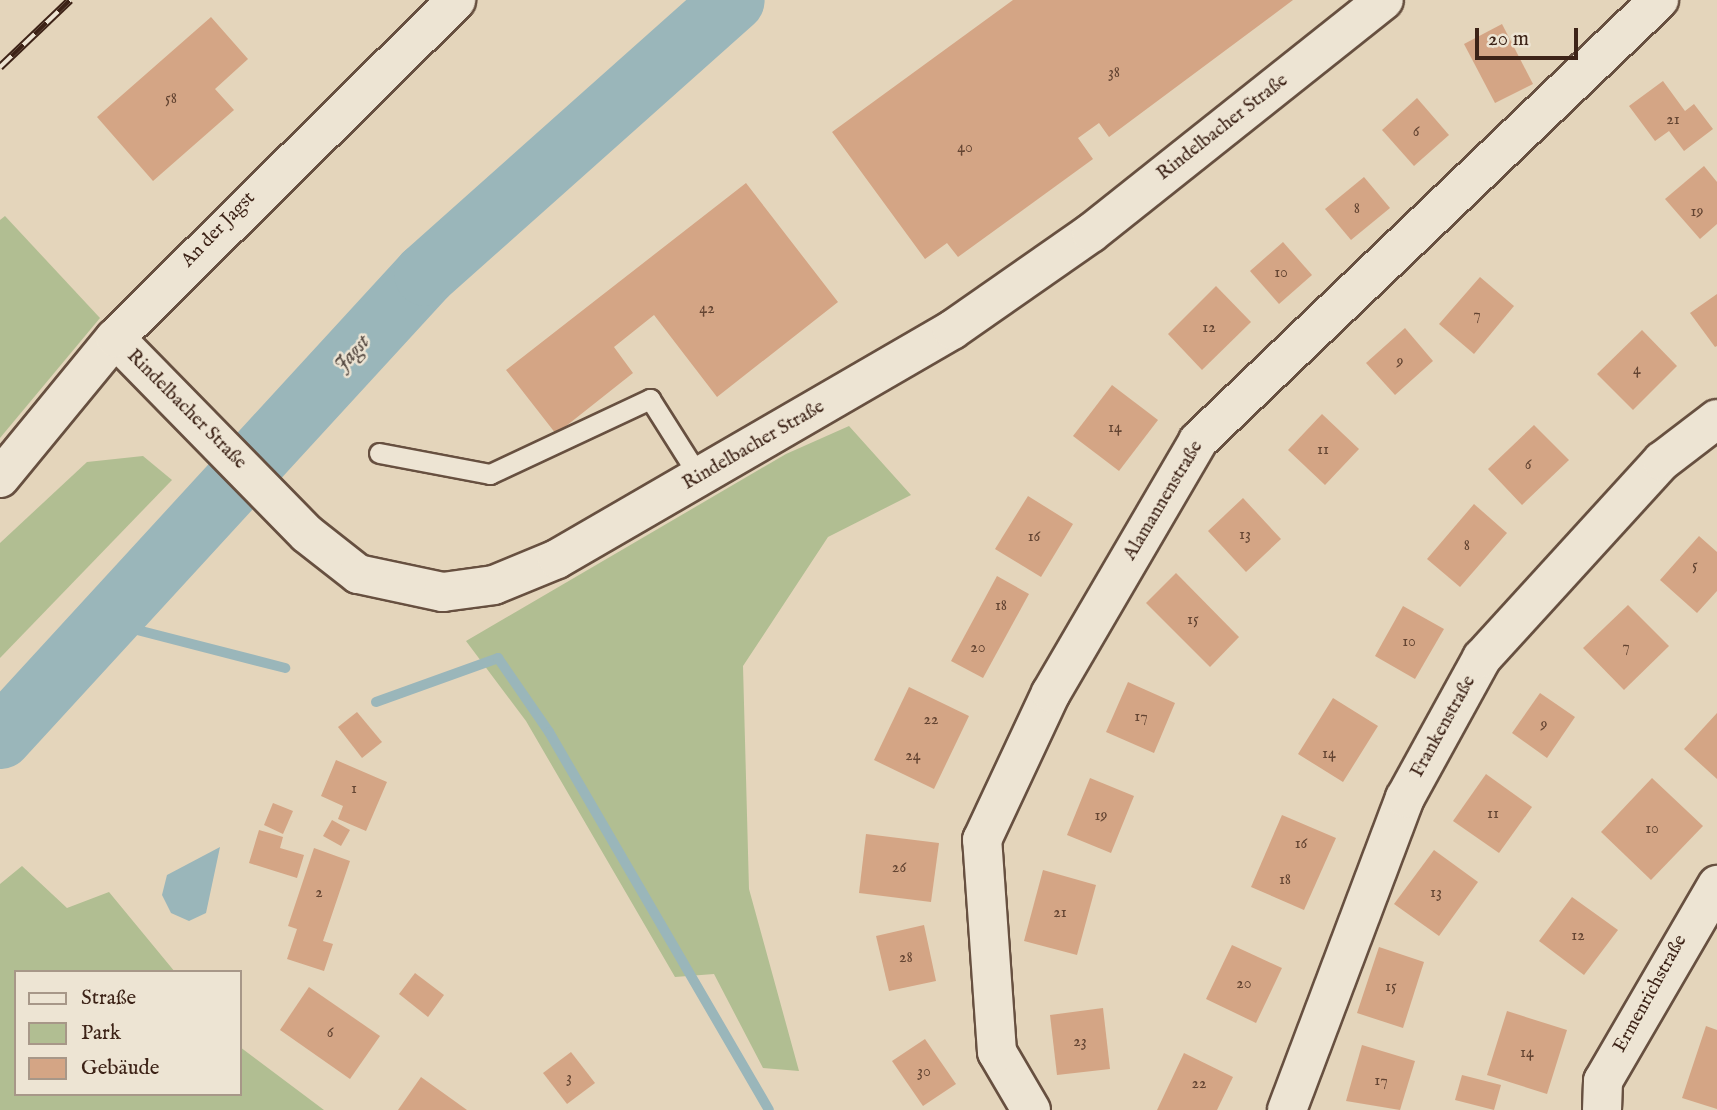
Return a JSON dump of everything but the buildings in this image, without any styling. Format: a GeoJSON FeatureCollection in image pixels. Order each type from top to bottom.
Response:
{"type":"FeatureCollection","features":[{"type":"Feature","properties":{"kind":"street","name":"An der Jagst"},"geometry":{"type":"LineString","coordinates":[[0,478],[115,338],[456,0]]}},
{"type":"Feature","properties":{"kind":"street","name":"Rindelbacher Straße"},"geometry":{"type":"LineString","coordinates":[[115,338],[191,412],[307,534],[358,574],[443,592],[494,585],[557,559],[952,330],[1080,241],[1384,0]]}},
{"type":"Feature","properties":{"kind":"street","name":"Alamannenstraße"},"geometry":{"type":"LineString","coordinates":[[1031,1110],[997,1052],[982,840],[1051,693],[1198,441],[1660,0]]}},
{"type":"Feature","properties":{"kind":"street","name":"Frankenstraße"},"geometry":{"type":"LineString","coordinates":[[1287,1110],[1405,798],[1482,658],[1662,461],[1717,419]]}},
{"type":"Feature","properties":{"kind":"street","name":"Ermenrichstraße"},"geometry":{"type":"LineString","coordinates":[[1602,1110],[1603,1081],[1717,885]]}},
{"type":"Feature","properties":{"kind":"lane"},"geometry":{"type":"LineString","coordinates":[[379,453],[490,474],[650,399],[700,478]]}},
{"type":"Feature","properties":{"kind":"green space"},"geometry":{"type":"Polygon","coordinates":[[[5,216],[100,318],[0,438],[0,220],[5,216]]]}},
{"type":"Feature","properties":{"kind":"green space"},"geometry":{"type":"Polygon","coordinates":[[[849,426],[911,495],[828,537],[743,666],[749,889],[799,1071],[763,1068],[714,974],[675,977],[526,721],[466,641],[786,454],[849,426]]]}},
{"type":"Feature","properties":{"kind":"green space"},"geometry":{"type":"Polygon","coordinates":[[[143,456],[172,480],[0,658],[0,543],[87,462],[143,456]]]}},
{"type":"Feature","properties":{"kind":"green space"},"geometry":{"type":"Polygon","coordinates":[[[22,866],[67,908],[109,892],[173,970],[14,970],[14,1096],[242,1096],[242,1048],[324,1110],[0,1110],[0,884],[22,866]]]}},
{"type":"Feature","properties":{"kind":"water"},"geometry":{"type":"Polygon","coordinates":[[[220,847],[206,913],[189,921],[171,913],[162,895],[167,875],[220,847]]]}},
{"type":"Feature","properties":{"kind":"waterway","name":"Jagst"},"geometry":{"type":"LineString","coordinates":[[0,737],[425,274],[733,0]]}},
{"type":"Feature","properties":{"kind":"waterway"},"geometry":{"type":"LineString","coordinates":[[110,623],[285,668]]}},
{"type":"Feature","properties":{"kind":"waterway"},"geometry":{"type":"LineString","coordinates":[[376,702],[498,658],[549,732],[769,1110]]}},
{"type":"Feature","properties":{"kind":"railway"},"geometry":{"type":"LineString","coordinates":[[0,67],[70,0]]}}]}
